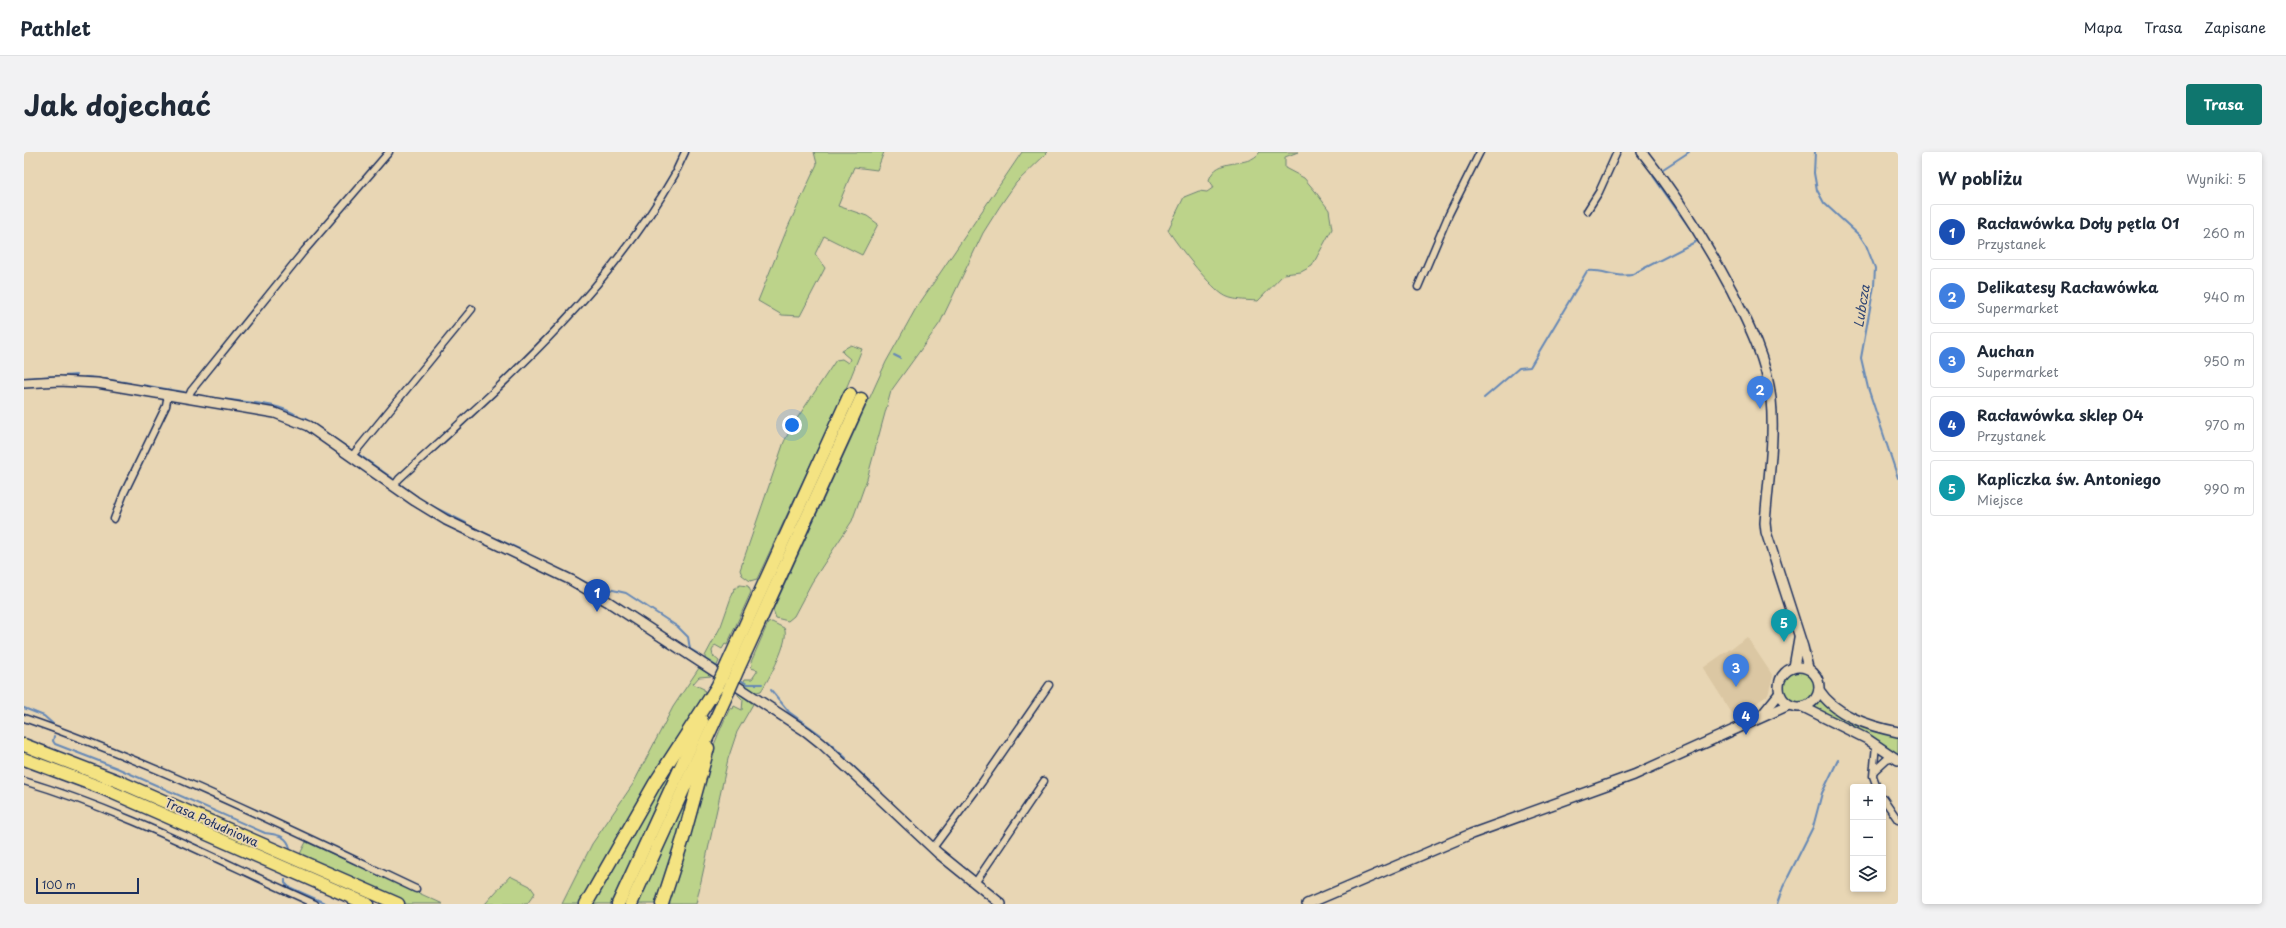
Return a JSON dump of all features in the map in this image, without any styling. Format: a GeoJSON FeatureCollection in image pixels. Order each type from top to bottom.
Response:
{"type":"FeatureCollection","features":[{"type":"Feature","properties":{"kind":"highway"},"geometry":{"type":"LineString","coordinates":[[618,904],[733,666],[856,396]]}},
{"type":"Feature","properties":{"kind":"highway"},"geometry":{"type":"LineString","coordinates":[[662,904],[684,839],[716,718],[722,689]]}},
{"type":"Feature","properties":{"kind":"highway"},"geometry":{"type":"LineString","coordinates":[[586,904],[655,783],[722,689]]}},
{"type":"Feature","properties":{"kind":"highway"},"geometry":{"type":"LineString","coordinates":[[631,904],[716,718]]}},
{"type":"Feature","properties":{"kind":"highway","name":"Trasa Południowa"},"geometry":{"type":"LineString","coordinates":[[24,745],[120,782],[398,904]]}},
{"type":"Feature","properties":{"kind":"highway","name":"Trasa Południowa"},"geometry":{"type":"LineString","coordinates":[[24,759],[102,788],[367,904]]}},
{"type":"Feature","properties":{"kind":"street"},"geometry":{"type":"LineString","coordinates":[[188,398],[191,391],[304,251],[388,152]]}},
{"type":"Feature","properties":{"kind":"street"},"geometry":{"type":"LineString","coordinates":[[394,486],[399,479],[527,358],[576,307],[636,234],[676,172],[685,152]]}},
{"type":"Feature","properties":{"kind":"street"},"geometry":{"type":"LineString","coordinates":[[1418,287],[1449,214],[1480,152]]}},
{"type":"Feature","properties":{"kind":"street"},"geometry":{"type":"LineString","coordinates":[[1587,211],[1599,192],[1617,152]]}},
{"type":"Feature","properties":{"kind":"street"},"geometry":{"type":"LineString","coordinates":[[1642,152],[1683,207],[1702,236],[1746,319],[1760,355],[1769,390],[1772,415],[1765,523],[1766,532],[1808,668],[1817,677],[1819,690],[1815,699],[1803,707]]}},
{"type":"Feature","properties":{"kind":"street"},"geometry":{"type":"LineString","coordinates":[[352,456],[472,309]]}},
{"type":"Feature","properties":{"kind":"street"},"geometry":{"type":"LineString","coordinates":[[24,383],[79,381],[188,398],[286,416],[308,426],[446,520],[571,580],[607,601],[782,715],[822,744],[933,848],[1001,904]]}},
{"type":"Feature","properties":{"kind":"street"},"geometry":{"type":"LineString","coordinates":[[114,520],[124,493],[166,406],[168,395]]}},
{"type":"Feature","properties":{"kind":"street"},"geometry":{"type":"LineString","coordinates":[[1794,667],[1799,638]]}},
{"type":"Feature","properties":{"kind":"street"},"geometry":{"type":"LineString","coordinates":[[1762,715],[1779,694],[1779,682],[1781,677],[1789,669],[1794,667],[1808,668]]}},
{"type":"Feature","properties":{"kind":"street"},"geometry":{"type":"LineString","coordinates":[[933,848],[982,782],[1049,685]]}},
{"type":"Feature","properties":{"kind":"street"},"geometry":{"type":"LineString","coordinates":[[1819,690],[1836,707],[1852,718],[1898,732]]}},
{"type":"Feature","properties":{"kind":"street"},"geometry":{"type":"LineString","coordinates":[[1779,694],[1789,704],[1803,707],[1876,745],[1896,758]]}},
{"type":"Feature","properties":{"kind":"street"},"geometry":{"type":"LineString","coordinates":[[1307,904],[1471,834],[1588,792],[1662,763],[1746,725],[1762,715],[1789,704]]}},
{"type":"Feature","properties":{"kind":"street"},"geometry":{"type":"LineString","coordinates":[[24,718],[94,744],[204,792],[416,889]]}},
{"type":"Feature","properties":{"kind":"street"},"geometry":{"type":"LineString","coordinates":[[1875,784],[1874,771],[1876,745]]}},
{"type":"Feature","properties":{"kind":"street"},"geometry":{"type":"LineString","coordinates":[[1874,771],[1882,762],[1896,758]]}},
{"type":"Feature","properties":{"kind":"street"},"geometry":{"type":"LineString","coordinates":[[24,781],[65,793],[315,904]]}},
{"type":"Feature","properties":{"kind":"street"},"geometry":{"type":"LineString","coordinates":[[975,883],[1044,781]]}},
{"type":"Feature","properties":{"kind":"street"},"geometry":{"type":"LineString","coordinates":[[1886,802],[1898,820]]}},
{"type":"Feature","properties":{"kind":"shaded area"},"geometry":{"type":"Polygon","coordinates":[[[1747,637],[1773,676],[1768,695],[1735,718],[1703,668],[1747,637]]]}},
{"type":"Feature","properties":{"kind":"green space"},"geometry":{"type":"Polygon","coordinates":[[[814,152],[884,152],[877,170],[854,167],[838,206],[867,216],[878,224],[862,255],[824,236],[815,254],[825,268],[800,316],[782,315],[758,301],[787,229],[817,164],[814,152]]]}},
{"type":"Feature","properties":{"kind":"green space"},"geometry":{"type":"Polygon","coordinates":[[[1022,152],[1048,152],[1016,183],[1000,206],[983,233],[940,323],[891,391],[867,479],[852,521],[812,582],[794,616],[788,621],[776,618],[773,610],[886,362],[915,310],[1022,152]]]}},
{"type":"Feature","properties":{"kind":"green space"},"geometry":{"type":"Polygon","coordinates":[[[1260,152],[1298,152],[1285,157],[1285,168],[1304,178],[1315,191],[1329,210],[1332,229],[1312,266],[1301,272],[1284,274],[1258,301],[1234,299],[1222,294],[1209,282],[1168,230],[1184,197],[1199,191],[1207,192],[1214,187],[1209,180],[1213,172],[1225,165],[1248,160],[1260,152]]]}},
{"type":"Feature","properties":{"kind":"green space"},"geometry":{"type":"Polygon","coordinates":[[[851,345],[862,349],[848,384],[757,579],[750,581],[742,575],[740,570],[784,442],[792,426],[836,360],[842,359],[848,363],[850,359],[843,353],[842,350],[851,345]]]}},
{"type":"Feature","properties":{"kind":"green space"},"geometry":{"type":"Polygon","coordinates":[[[740,585],[748,586],[751,592],[727,645],[725,644],[722,649],[715,645],[712,651],[713,656],[719,661],[716,668],[705,660],[705,656],[721,626],[734,589],[740,585]]]}},
{"type":"Feature","properties":{"kind":"green space"},"geometry":{"type":"Polygon","coordinates":[[[772,622],[784,628],[785,633],[782,650],[761,691],[753,693],[742,685],[745,679],[752,679],[758,670],[751,668],[751,662],[768,623],[772,622]]]}},
{"type":"Feature","properties":{"kind":"green space"},"geometry":{"type":"Polygon","coordinates":[[[699,668],[712,676],[699,677],[693,684],[704,689],[705,695],[583,904],[562,904],[592,844],[633,784],[673,707],[699,668]]]}},
{"type":"Feature","properties":{"kind":"green space"},"geometry":{"type":"Polygon","coordinates":[[[1796,671],[1802,671],[1812,678],[1815,687],[1814,693],[1808,700],[1802,703],[1796,703],[1786,696],[1783,690],[1783,684],[1790,674],[1796,671]]]}},
{"type":"Feature","properties":{"kind":"green space"},"geometry":{"type":"Polygon","coordinates":[[[738,693],[753,704],[737,732],[728,759],[696,904],[666,904],[694,804],[719,732],[730,708],[733,709],[734,706],[742,710],[743,700],[738,693]]]}},
{"type":"Feature","properties":{"kind":"green space"},"geometry":{"type":"Polygon","coordinates":[[[1819,698],[1898,735],[1898,754],[1851,726],[1812,706],[1819,698]]]}},
{"type":"Feature","properties":{"kind":"green space"},"geometry":{"type":"Polygon","coordinates":[[[680,753],[611,904],[591,904],[676,755],[680,753]]]}},
{"type":"Feature","properties":{"kind":"green space"},"geometry":{"type":"Polygon","coordinates":[[[695,778],[658,904],[638,904],[695,778]]]}},
{"type":"Feature","properties":{"kind":"green space"},"geometry":{"type":"Polygon","coordinates":[[[306,842],[443,904],[407,904],[299,856],[306,842]]]}},
{"type":"Feature","properties":{"kind":"green space"},"geometry":{"type":"Polygon","coordinates":[[[510,876],[530,886],[535,893],[527,904],[485,904],[510,876]]]}},
{"type":"Feature","properties":{"kind":"waterway"},"geometry":{"type":"LineString","coordinates":[[1663,169],[1689,152]]}},
{"type":"Feature","properties":{"kind":"waterway","name":"Lubcza"},"geometry":{"type":"LineString","coordinates":[[1815,152],[1814,173],[1817,190],[1824,203],[1860,236],[1866,245],[1875,268],[1874,286],[1861,358],[1868,388],[1898,478]]}},
{"type":"Feature","properties":{"kind":"waterway"},"geometry":{"type":"LineString","coordinates":[[1653,176],[1696,237]]}},
{"type":"Feature","properties":{"kind":"waterway"},"geometry":{"type":"LineString","coordinates":[[1484,398],[1519,368],[1530,367],[1587,271],[1598,271],[1625,276],[1631,275],[1699,240]]}},
{"type":"Feature","properties":{"kind":"waterway"},"geometry":{"type":"LineString","coordinates":[[894,355],[900,358]]}},
{"type":"Feature","properties":{"kind":"waterway"},"geometry":{"type":"LineString","coordinates":[[64,376],[76,375]]}},
{"type":"Feature","properties":{"kind":"waterway"},"geometry":{"type":"LineString","coordinates":[[24,378],[57,376]]}},
{"type":"Feature","properties":{"kind":"waterway"},"geometry":{"type":"LineString","coordinates":[[85,377],[99,378]]}},
{"type":"Feature","properties":{"kind":"waterway"},"geometry":{"type":"LineString","coordinates":[[105,379],[130,383]]}},
{"type":"Feature","properties":{"kind":"waterway"},"geometry":{"type":"LineString","coordinates":[[142,385],[184,392]]}},
{"type":"Feature","properties":{"kind":"waterway"},"geometry":{"type":"LineString","coordinates":[[196,395],[216,398]]}},
{"type":"Feature","properties":{"kind":"waterway"},"geometry":{"type":"LineString","coordinates":[[223,399],[281,408],[298,416]]}},
{"type":"Feature","properties":{"kind":"waterway"},"geometry":{"type":"LineString","coordinates":[[304,418],[350,449]]}},
{"type":"Feature","properties":{"kind":"waterway"},"geometry":{"type":"LineString","coordinates":[[358,454],[392,478]]}},
{"type":"Feature","properties":{"kind":"waterway"},"geometry":{"type":"LineString","coordinates":[[401,485],[426,503],[466,523]]}},
{"type":"Feature","properties":{"kind":"waterway"},"geometry":{"type":"LineString","coordinates":[[472,527],[491,536]]}},
{"type":"Feature","properties":{"kind":"waterway"},"geometry":{"type":"LineString","coordinates":[[497,539],[528,553]]}},
{"type":"Feature","properties":{"kind":"waterway"},"geometry":{"type":"LineString","coordinates":[[534,557],[549,565]]}},
{"type":"Feature","properties":{"kind":"waterway"},"geometry":{"type":"LineString","coordinates":[[575,577],[591,585],[626,593],[678,627],[688,637],[690,649],[697,653]]}},
{"type":"Feature","properties":{"kind":"waterway"},"geometry":{"type":"LineString","coordinates":[[705,659],[721,669]]}},
{"type":"Feature","properties":{"kind":"waterway"},"geometry":{"type":"LineString","coordinates":[[739,679],[747,684],[762,684]]}},
{"type":"Feature","properties":{"kind":"waterway"},"geometry":{"type":"LineString","coordinates":[[771,690],[789,712],[821,735]]}},
{"type":"Feature","properties":{"kind":"waterway"},"geometry":{"type":"LineString","coordinates":[[24,708],[44,716],[53,724]]}},
{"type":"Feature","properties":{"kind":"waterway"},"geometry":{"type":"LineString","coordinates":[[54,736],[53,741],[55,744],[117,768],[265,833],[281,836],[287,840],[290,848]]}},
{"type":"Feature","properties":{"kind":"waterway"},"geometry":{"type":"LineString","coordinates":[[827,741],[846,758]]}},
{"type":"Feature","properties":{"kind":"waterway"},"geometry":{"type":"LineString","coordinates":[[1777,904],[1783,887],[1813,827],[1822,793],[1838,760]]}},
{"type":"Feature","properties":{"kind":"waterway"},"geometry":{"type":"LineString","coordinates":[[852,765],[882,793]]}},
{"type":"Feature","properties":{"kind":"waterway"},"geometry":{"type":"LineString","coordinates":[[285,879],[285,883],[289,887],[327,904]]}},
{"type":"Feature","properties":{"kind":"place","name":"Delikatesy Racławówka"},"geometry":{"type":"Point","coordinates":[1760,409]}},
{"type":"Feature","properties":{"kind":"place","name":"Racławówka Doły pętla 01"},"geometry":{"type":"Point","coordinates":[597,612]}},
{"type":"Feature","properties":{"kind":"place","name":"Kapliczka św. Antoniego"},"geometry":{"type":"Point","coordinates":[1784,642]}},
{"type":"Feature","properties":{"kind":"place","name":"Auchan"},"geometry":{"type":"Point","coordinates":[1736,687]}},
{"type":"Feature","properties":{"kind":"place","name":"Racławówka sklep 04"},"geometry":{"type":"Point","coordinates":[1746,735]}}]}
